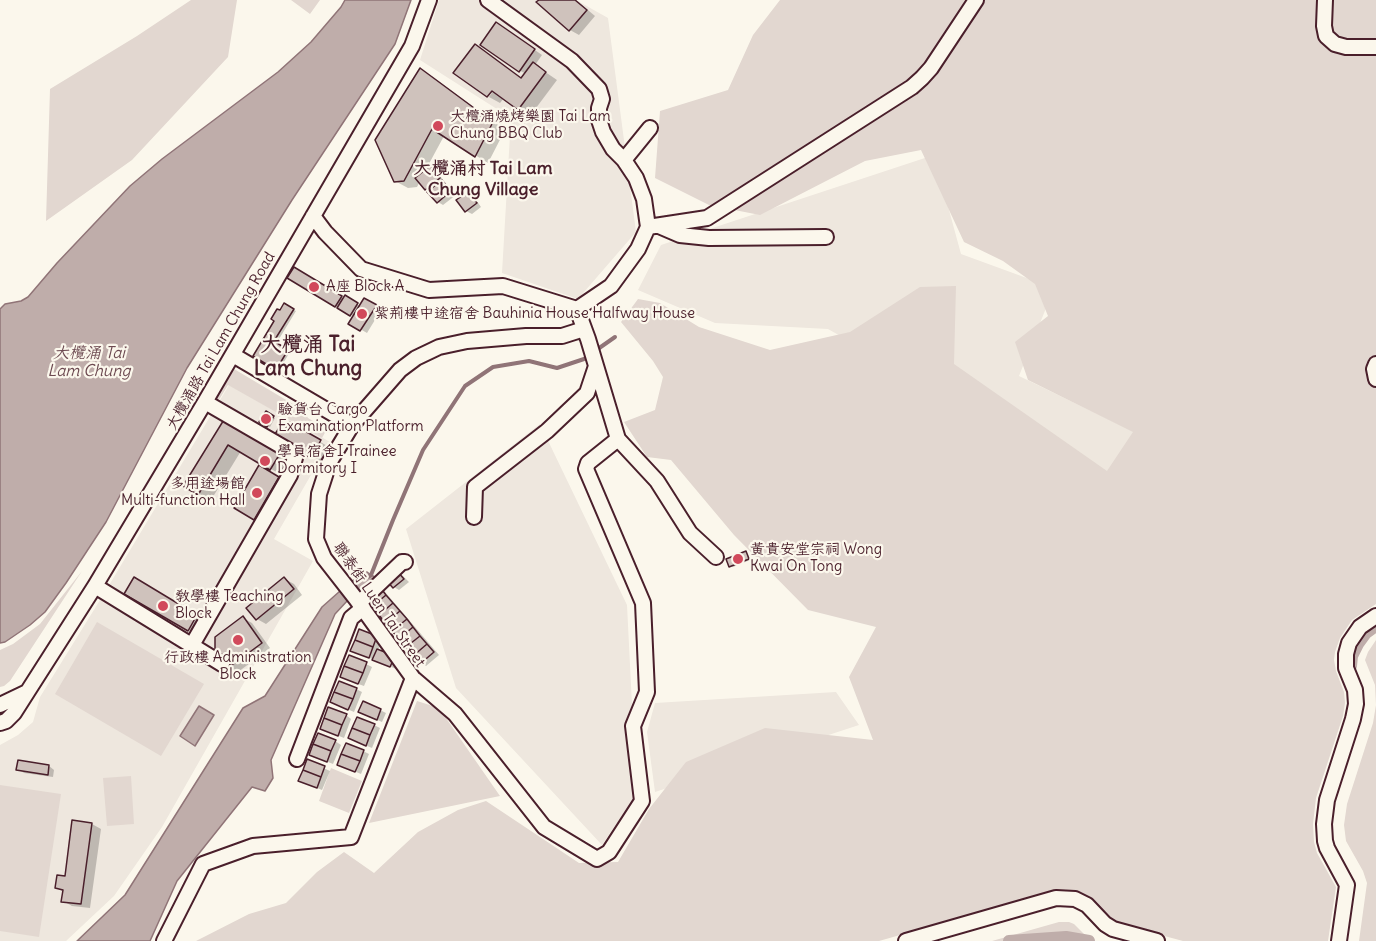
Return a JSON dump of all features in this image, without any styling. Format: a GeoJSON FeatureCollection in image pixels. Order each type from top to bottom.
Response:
{"type":"FeatureCollection","features":[{"type":"Feature","properties":{"kind":"street","name":"大欖涌路 Tai Lam Chung Road"},"geometry":{"type":"LineString","coordinates":[[0,723],[6,721],[14,713],[95,586],[233,355],[412,46],[429,0]]}},
{"type":"Feature","properties":{"kind":"street"},"geometry":{"type":"LineString","coordinates":[[488,0],[572,61],[599,89],[602,99],[599,120],[603,132],[636,178],[653,226]]}},
{"type":"Feature","properties":{"kind":"street"},"geometry":{"type":"LineString","coordinates":[[577,309],[611,286],[653,226],[708,218],[906,91],[927,73],[976,0]]}},
{"type":"Feature","properties":{"kind":"street"},"geometry":{"type":"LineString","coordinates":[[1325,0],[1326,36],[1335,44],[1346,47],[1376,47]]}},
{"type":"Feature","properties":{"kind":"street"},"geometry":{"type":"LineString","coordinates":[[624,160],[650,128]]}},
{"type":"Feature","properties":{"kind":"street"},"geometry":{"type":"LineString","coordinates":[[313,216],[325,232],[361,269],[429,290],[503,286],[577,309]]}},
{"type":"Feature","properties":{"kind":"street"},"geometry":{"type":"LineString","coordinates":[[653,226],[680,235],[709,238],[826,237]]}},
{"type":"Feature","properties":{"kind":"street"},"geometry":{"type":"LineString","coordinates":[[577,309],[596,363],[618,439],[657,481],[690,533],[716,557]]}},
{"type":"Feature","properties":{"kind":"street","name":"聯泰街 Luen Tai Street"},"geometry":{"type":"LineString","coordinates":[[164,941],[203,864],[253,846],[351,837],[413,678],[324,558],[316,539],[319,494],[329,463],[352,425],[400,370],[416,358],[439,347],[467,341],[586,334]]}},
{"type":"Feature","properties":{"kind":"street"},"geometry":{"type":"LineString","coordinates":[[233,355],[352,425]]}},
{"type":"Feature","properties":{"kind":"street"},"geometry":{"type":"LineString","coordinates":[[474,517],[475,487],[547,430],[587,393],[596,363]]}},
{"type":"Feature","properties":{"kind":"street"},"geometry":{"type":"LineString","coordinates":[[1376,364],[1374,369],[1376,379]]}},
{"type":"Feature","properties":{"kind":"street"},"geometry":{"type":"LineString","coordinates":[[192,645],[290,475],[295,458],[288,450],[205,402]]}},
{"type":"Feature","properties":{"kind":"street"},"geometry":{"type":"LineString","coordinates":[[413,678],[455,714],[544,827],[597,859],[609,852],[642,801],[633,726],[647,692],[643,603],[586,469],[588,463],[618,439]]}},
{"type":"Feature","properties":{"kind":"street"},"geometry":{"type":"LineString","coordinates":[[297,759],[351,618],[359,603],[402,562],[405,562]]}},
{"type":"Feature","properties":{"kind":"street"},"geometry":{"type":"LineString","coordinates":[[95,586],[222,664]]}},
{"type":"Feature","properties":{"kind":"street"},"geometry":{"type":"LineString","coordinates":[[1339,941],[1347,885],[1327,848],[1324,824],[1327,800],[1356,704],[1355,690],[1346,668],[1346,654],[1349,643],[1360,627],[1376,616]]}},
{"type":"Feature","properties":{"kind":"street"},"geometry":{"type":"LineString","coordinates":[[0,705],[28,691]]}},
{"type":"Feature","properties":{"kind":"street"},"geometry":{"type":"LineString","coordinates":[[906,941],[1056,898],[1075,899],[1088,905],[1105,924],[1113,929],[1157,941]]}},
{"type":"Feature","properties":{"kind":"shaded area"},"geometry":{"type":"Polygon","coordinates":[[[191,0],[237,0],[228,57],[132,160],[46,221],[50,89],[191,0]]]}},
{"type":"Feature","properties":{"kind":"shaded area"},"geometry":{"type":"Polygon","coordinates":[[[291,0],[320,0],[310,14],[291,0]]]}},
{"type":"Feature","properties":{"kind":"shaded area"},"geometry":{"type":"Polygon","coordinates":[[[439,0],[576,0],[608,18],[636,232],[578,299],[502,273],[511,118],[420,60],[439,0]]]}},
{"type":"Feature","properties":{"kind":"shaded area"},"geometry":{"type":"Polygon","coordinates":[[[780,0],[1376,0],[1376,604],[1352,620],[1340,638],[1335,652],[1336,671],[1344,692],[1345,703],[1343,716],[1316,798],[1313,824],[1317,853],[1336,887],[1328,941],[1183,941],[1116,923],[1092,899],[1077,892],[1055,891],[879,941],[196,941],[249,914],[286,903],[317,872],[344,852],[374,873],[418,832],[458,810],[486,801],[579,863],[618,862],[649,809],[686,762],[765,728],[873,740],[849,677],[876,627],[808,610],[734,535],[671,460],[647,457],[624,422],[655,410],[663,377],[621,322],[638,299],[660,303],[699,327],[770,350],[850,332],[920,287],[956,286],[954,364],[1107,471],[1133,432],[1028,380],[1015,342],[1048,316],[1035,284],[1003,261],[964,242],[921,150],[865,161],[760,215],[709,205],[655,178],[660,111],[728,90],[753,35],[780,0]]]}},
{"type":"Feature","properties":{"kind":"shaded area"},"geometry":{"type":"Polygon","coordinates":[[[934,155],[961,254],[1054,288],[1019,376],[1184,456],[1105,485],[828,329],[715,323],[638,290],[661,245],[934,155]]]}},
{"type":"Feature","properties":{"kind":"shaded area"},"geometry":{"type":"Polygon","coordinates":[[[229,366],[303,410],[308,418],[327,429],[322,438],[228,385],[217,403],[211,399],[229,366]]]}},
{"type":"Feature","properties":{"kind":"shaded area"},"geometry":{"type":"Polygon","coordinates":[[[229,385],[330,442],[274,539],[313,561],[162,827],[114,896],[66,941],[0,941],[0,745],[18,735],[33,722],[40,697],[229,385]]]}},
{"type":"Feature","properties":{"kind":"shaded area"},"geometry":{"type":"Polygon","coordinates":[[[540,424],[627,605],[632,705],[627,730],[633,799],[602,845],[456,688],[406,529],[540,424]]]}},
{"type":"Feature","properties":{"kind":"shaded area"},"geometry":{"type":"Polygon","coordinates":[[[82,571],[10,681],[0,687],[0,650],[13,644],[40,624],[82,571]]]}},
{"type":"Feature","properties":{"kind":"shaded area"},"geometry":{"type":"Polygon","coordinates":[[[97,622],[204,684],[161,756],[55,694],[97,622]]]}},
{"type":"Feature","properties":{"kind":"shaded area"},"geometry":{"type":"Polygon","coordinates":[[[1376,640],[1376,705],[1375,685],[1365,660],[1376,640]]]}},
{"type":"Feature","properties":{"kind":"shaded area"},"geometry":{"type":"Polygon","coordinates":[[[836,692],[859,725],[655,792],[647,732],[655,703],[836,692]]]}},
{"type":"Feature","properties":{"kind":"shaded area"},"geometry":{"type":"Polygon","coordinates":[[[417,701],[439,708],[500,796],[369,823],[417,701]]]}},
{"type":"Feature","properties":{"kind":"shaded area"},"geometry":{"type":"Polygon","coordinates":[[[1376,705],[1376,941],[1359,941],[1367,883],[1346,841],[1344,825],[1347,804],[1373,723],[1376,705]]]}},
{"type":"Feature","properties":{"kind":"shaded area"},"geometry":{"type":"Polygon","coordinates":[[[331,768],[362,781],[349,813],[319,801],[331,768]]]}},
{"type":"Feature","properties":{"kind":"shaded area"},"geometry":{"type":"Polygon","coordinates":[[[131,776],[134,824],[107,826],[103,778],[131,776]]]}},
{"type":"Feature","properties":{"kind":"shaded area"},"geometry":{"type":"Polygon","coordinates":[[[0,785],[61,794],[39,937],[0,931],[0,785]]]}},
{"type":"Feature","properties":{"kind":"shaded area"},"geometry":{"type":"Polygon","coordinates":[[[1059,922],[1074,924],[1091,941],[992,941],[1059,922]]]}},
{"type":"Feature","properties":{"kind":"water","name":"大欖涌 Tai Lam Chung"},"geometry":{"type":"Polygon","coordinates":[[[345,0],[411,0],[395,44],[292,200],[187,368],[106,522],[45,612],[30,625],[0,643],[0,309],[5,304],[28,297],[130,186],[162,159],[278,72],[311,42],[345,0]]]}},
{"type":"Feature","properties":{"kind":"water"},"geometry":{"type":"Polygon","coordinates":[[[367,572],[375,577],[335,614],[271,760],[273,778],[265,791],[252,787],[177,881],[150,941],[77,941],[125,895],[243,708],[265,696],[322,607],[349,583],[367,572]]]}},
{"type":"Feature","properties":{"kind":"water"},"geometry":{"type":"Polygon","coordinates":[[[199,706],[214,715],[195,746],[180,736],[199,706]]]}},
{"type":"Feature","properties":{"kind":"building"},"geometry":{"type":"Polygon","coordinates":[[[539,0],[575,0],[587,10],[569,31],[536,2],[539,0]]]}},
{"type":"Feature","properties":{"kind":"building"},"geometry":{"type":"Polygon","coordinates":[[[496,22],[535,49],[519,72],[480,45],[496,22]]]}},
{"type":"Feature","properties":{"kind":"building"},"geometry":{"type":"Polygon","coordinates":[[[475,44],[521,78],[533,62],[546,72],[518,110],[492,91],[487,97],[453,73],[475,44]]]}},
{"type":"Feature","properties":{"kind":"building","name":"大欖涌燒烤樂園 Tai Lam Chung BBQ Club"},"geometry":{"type":"Polygon","coordinates":[[[420,68],[493,122],[475,157],[432,129],[404,181],[394,182],[375,140],[420,68]]]}},
{"type":"Feature","properties":{"kind":"building"},"geometry":{"type":"Polygon","coordinates":[[[430,166],[440,178],[425,190],[415,178],[430,166]]]}},
{"type":"Feature","properties":{"kind":"building"},"geometry":{"type":"Polygon","coordinates":[[[442,180],[451,191],[437,203],[427,192],[442,180]]]}},
{"type":"Feature","properties":{"kind":"building"},"geometry":{"type":"Polygon","coordinates":[[[468,192],[477,203],[465,212],[456,200],[468,192]]]}},
{"type":"Feature","properties":{"kind":"building","name":"A座 Block A"},"geometry":{"type":"Polygon","coordinates":[[[294,267],[342,296],[335,307],[287,278],[294,267]]]}},
{"type":"Feature","properties":{"kind":"building"},"geometry":{"type":"Polygon","coordinates":[[[345,295],[358,303],[350,316],[337,308],[345,295]]]}},
{"type":"Feature","properties":{"kind":"building","name":"紫荊樓中途宿舍 Bauhinia House Halfway House"},"geometry":{"type":"Polygon","coordinates":[[[364,298],[377,305],[360,331],[348,324],[364,298]]]}},
{"type":"Feature","properties":{"kind":"building"},"geometry":{"type":"Polygon","coordinates":[[[284,303],[294,309],[274,341],[288,350],[276,370],[253,356],[274,321],[271,319],[284,303]]]}},
{"type":"Feature","properties":{"kind":"building","name":"驗貨台 Cargo Examination Platform"},"geometry":{"type":"Polygon","coordinates":[[[266,411],[274,416],[267,427],[259,422],[266,411]]]}},
{"type":"Feature","properties":{"kind":"building","name":"學員宿舍I Trainee Dormitory I"},"geometry":{"type":"Polygon","coordinates":[[[225,418],[281,452],[270,470],[228,445],[198,495],[183,486],[225,418]]]}},
{"type":"Feature","properties":{"kind":"building"},"geometry":{"type":"Polygon","coordinates":[[[289,422],[321,440],[316,449],[320,451],[317,458],[311,458],[273,437],[279,428],[284,431],[289,422]]]}},
{"type":"Feature","properties":{"kind":"building","name":"多用途場館 Multi-function Hall"},"geometry":{"type":"Polygon","coordinates":[[[259,465],[279,477],[254,520],[234,508],[259,465]]]}},
{"type":"Feature","properties":{"kind":"building","name":"黃貴安堂宗祠 Wong Kwai On Tong"},"geometry":{"type":"Polygon","coordinates":[[[746,551],[749,559],[729,567],[726,559],[746,551]]]}},
{"type":"Feature","properties":{"kind":"building"},"geometry":{"type":"Polygon","coordinates":[[[397,571],[404,579],[393,588],[386,580],[397,571]]]}},
{"type":"Feature","properties":{"kind":"building","name":"教學樓 Teaching Block"},"geometry":{"type":"Polygon","coordinates":[[[134,577],[197,615],[188,631],[124,594],[134,577]]]}},
{"type":"Feature","properties":{"kind":"building"},"geometry":{"type":"Polygon","coordinates":[[[284,577],[294,589],[256,620],[246,608],[284,577]]]}},
{"type":"Feature","properties":{"kind":"building"},"geometry":{"type":"Polygon","coordinates":[[[380,587],[386,595],[372,607],[365,599],[380,587]]]}},
{"type":"Feature","properties":{"kind":"building"},"geometry":{"type":"Polygon","coordinates":[[[386,595],[393,603],[379,615],[372,607],[386,595]]]}},
{"type":"Feature","properties":{"kind":"building"},"geometry":{"type":"Polygon","coordinates":[[[393,603],[400,611],[385,623],[379,615],[393,603]]]}},
{"type":"Feature","properties":{"kind":"building"},"geometry":{"type":"Polygon","coordinates":[[[400,611],[407,619],[392,631],[385,623],[400,611]]]}},
{"type":"Feature","properties":{"kind":"building","name":"行政樓 Administration Block"},"geometry":{"type":"Polygon","coordinates":[[[243,616],[262,643],[228,668],[215,650],[215,637],[243,616]]]}},
{"type":"Feature","properties":{"kind":"building"},"geometry":{"type":"Polygon","coordinates":[[[407,619],[413,627],[399,639],[392,631],[407,619]]]}},
{"type":"Feature","properties":{"kind":"building"},"geometry":{"type":"Polygon","coordinates":[[[413,627],[420,636],[406,647],[399,639],[413,627]]]}},
{"type":"Feature","properties":{"kind":"building"},"geometry":{"type":"Polygon","coordinates":[[[359,629],[377,636],[373,647],[355,640],[359,629]]]}},
{"type":"Feature","properties":{"kind":"building"},"geometry":{"type":"Polygon","coordinates":[[[420,636],[427,644],[413,656],[406,647],[420,636]]]}},
{"type":"Feature","properties":{"kind":"building"},"geometry":{"type":"Polygon","coordinates":[[[355,640],[373,647],[369,658],[350,651],[355,640]]]}},
{"type":"Feature","properties":{"kind":"building"},"geometry":{"type":"Polygon","coordinates":[[[427,644],[434,652],[420,664],[413,656],[427,644]]]}},
{"type":"Feature","properties":{"kind":"building"},"geometry":{"type":"Polygon","coordinates":[[[377,649],[395,656],[390,667],[372,660],[377,649]]]}},
{"type":"Feature","properties":{"kind":"building"},"geometry":{"type":"Polygon","coordinates":[[[349,655],[367,662],[363,673],[344,666],[349,655]]]}},
{"type":"Feature","properties":{"kind":"building"},"geometry":{"type":"Polygon","coordinates":[[[344,666],[363,673],[358,684],[340,677],[344,666]]]}},
{"type":"Feature","properties":{"kind":"building"},"geometry":{"type":"Polygon","coordinates":[[[339,681],[357,688],[353,699],[334,692],[339,681]]]}},
{"type":"Feature","properties":{"kind":"building"},"geometry":{"type":"Polygon","coordinates":[[[334,692],[353,699],[348,710],[330,702],[334,692]]]}},
{"type":"Feature","properties":{"kind":"building"},"geometry":{"type":"Polygon","coordinates":[[[363,701],[381,709],[377,720],[358,712],[363,701]]]}},
{"type":"Feature","properties":{"kind":"building"},"geometry":{"type":"Polygon","coordinates":[[[328,707],[347,714],[342,725],[324,718],[328,707]]]}},
{"type":"Feature","properties":{"kind":"building"},"geometry":{"type":"Polygon","coordinates":[[[357,717],[375,724],[370,735],[352,728],[357,717]]]}},
{"type":"Feature","properties":{"kind":"building"},"geometry":{"type":"Polygon","coordinates":[[[324,718],[342,725],[338,736],[320,729],[324,718]]]}},
{"type":"Feature","properties":{"kind":"building"},"geometry":{"type":"Polygon","coordinates":[[[352,728],[370,735],[366,746],[348,738],[352,728]]]}},
{"type":"Feature","properties":{"kind":"building"},"geometry":{"type":"Polygon","coordinates":[[[318,733],[336,740],[331,751],[313,744],[318,733]]]}},
{"type":"Feature","properties":{"kind":"building"},"geometry":{"type":"Polygon","coordinates":[[[346,743],[364,750],[360,761],[341,754],[346,743]]]}},
{"type":"Feature","properties":{"kind":"building"},"geometry":{"type":"Polygon","coordinates":[[[313,744],[331,751],[327,762],[309,755],[313,744]]]}},
{"type":"Feature","properties":{"kind":"building"},"geometry":{"type":"Polygon","coordinates":[[[341,754],[360,761],[355,772],[337,765],[341,754]]]}},
{"type":"Feature","properties":{"kind":"building"},"geometry":{"type":"Polygon","coordinates":[[[307,759],[325,766],[321,777],[303,770],[307,759]]]}},
{"type":"Feature","properties":{"kind":"building"},"geometry":{"type":"Polygon","coordinates":[[[18,760],[49,765],[48,775],[16,770],[18,760]]]}},
{"type":"Feature","properties":{"kind":"building"},"geometry":{"type":"Polygon","coordinates":[[[303,770],[321,777],[317,788],[298,781],[303,770]]]}},
{"type":"Feature","properties":{"kind":"building"},"geometry":{"type":"Polygon","coordinates":[[[72,820],[92,823],[81,904],[61,902],[63,890],[55,888],[57,875],[65,876],[72,820]]]}},
{"type":"Feature","properties":{"kind":"waterway"},"geometry":{"type":"LineString","coordinates":[[595,351],[615,337]]}},
{"type":"Feature","properties":{"kind":"waterway"},"geometry":{"type":"LineString","coordinates":[[368,577],[371,575],[423,450],[465,386],[493,367],[529,361],[557,368],[584,359],[589,355]]}},
{"type":"Feature","properties":{"kind":"waterway"},"geometry":{"type":"LineString","coordinates":[[1351,666],[1352,656],[1358,644],[1366,633],[1376,626]]}},
{"type":"Feature","properties":{"kind":"waterway"},"geometry":{"type":"LineString","coordinates":[[1009,941],[1066,937],[1089,941]]}},
{"type":"Feature","properties":{"kind":"place","name":"大欖涌燒烤樂園 Tai Lam Chung BBQ Club"},"geometry":{"type":"Point","coordinates":[438,126]}},
{"type":"Feature","properties":{"kind":"place","name":"A座 Block A"},"geometry":{"type":"Point","coordinates":[314,287]}},
{"type":"Feature","properties":{"kind":"place","name":"紫荊樓中途宿舍 Bauhinia House Halfway House"},"geometry":{"type":"Point","coordinates":[362,314]}},
{"type":"Feature","properties":{"kind":"place","name":"驗貨台 Cargo Examination Platform"},"geometry":{"type":"Point","coordinates":[266,419]}},
{"type":"Feature","properties":{"kind":"place","name":"學員宿舍I Trainee Dormitory I"},"geometry":{"type":"Point","coordinates":[265,461]}},
{"type":"Feature","properties":{"kind":"place","name":"多用途場館 Multi-function Hall"},"geometry":{"type":"Point","coordinates":[257,493]}},
{"type":"Feature","properties":{"kind":"place","name":"黃貴安堂宗祠 Wong Kwai On Tong"},"geometry":{"type":"Point","coordinates":[738,559]}},
{"type":"Feature","properties":{"kind":"place","name":"教學樓 Teaching Block"},"geometry":{"type":"Point","coordinates":[163,606]}},
{"type":"Feature","properties":{"kind":"place","name":"行政樓 Administration Block"},"geometry":{"type":"Point","coordinates":[238,640]}},
{"type":"Feature","properties":{"kind":"district","name":"大欖涌村 Tai Lam Chung Village"},"geometry":{"type":"Point","coordinates":[483,180]}},
{"type":"Feature","properties":{"kind":"district","name":"大欖涌 Tai Lam Chung"},"geometry":{"type":"Point","coordinates":[308,357]}}]}
